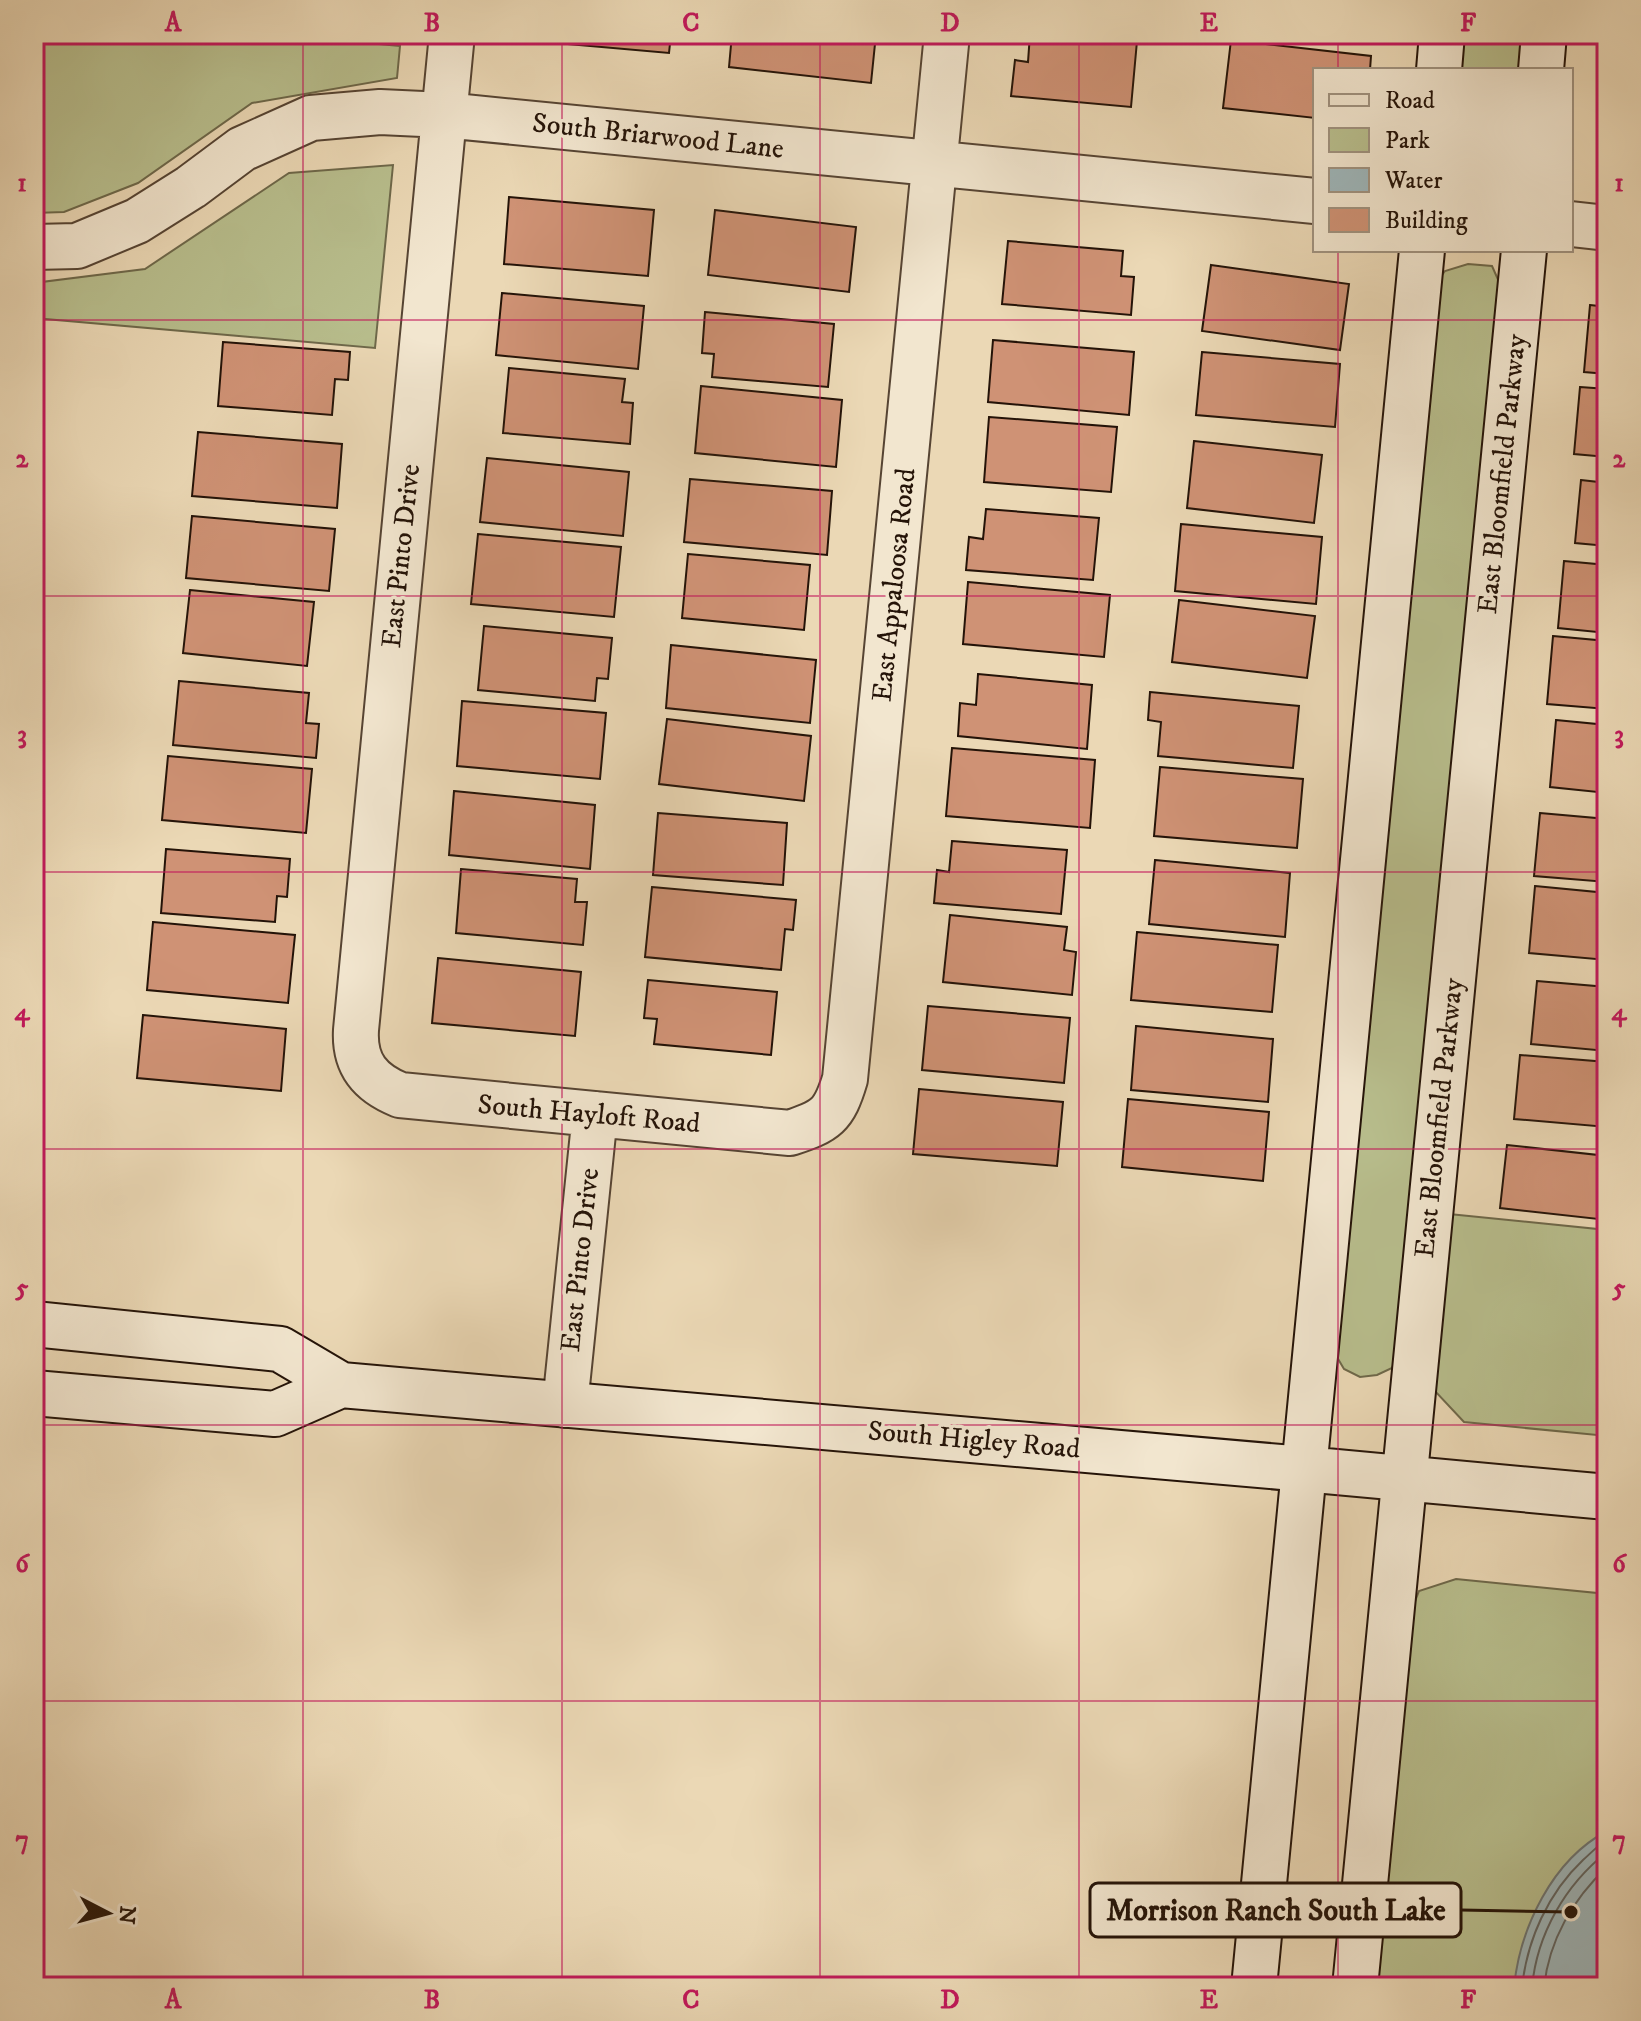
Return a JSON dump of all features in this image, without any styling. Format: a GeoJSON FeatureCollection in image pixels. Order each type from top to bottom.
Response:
{"type":"FeatureCollection","features":[{"type":"Feature","properties":{"kind":"street","name":"East Pinto Drive"},"geometry":{"type":"LineString","coordinates":[[369,1075],[359,1059],[355,1040],[452,34]]}},
{"type":"Feature","properties":{"kind":"street","name":"East Appaloosa Road"},"geometry":{"type":"LineString","coordinates":[[815,1124],[828,1116],[839,1098],[845,1079],[947,34]]}},
{"type":"Feature","properties":{"kind":"street"},"geometry":{"type":"LineString","coordinates":[[1439,68],[1442,34]]}},
{"type":"Feature","properties":{"kind":"street"},"geometry":{"type":"LineString","coordinates":[[1541,68],[1544,34]]}},
{"type":"Feature","properties":{"kind":"street","name":"South Briarwood Lane"},"geometry":{"type":"LineString","coordinates":[[34,247],[77,246],[137,221],[191,187],[242,149],[311,118],[380,112],[444,115],[1313,201]]}},
{"type":"Feature","properties":{"kind":"street"},"geometry":{"type":"LineString","coordinates":[[1573,224],[1607,228]]}},
{"type":"Feature","properties":{"kind":"street"},"geometry":{"type":"LineString","coordinates":[[1254,1987],[1422,252]]}},
{"type":"Feature","properties":{"kind":"street","name":"East Bloomfield Parkway"},"geometry":{"type":"LineString","coordinates":[[1355,1987],[1524,252]]}},
{"type":"Feature","properties":{"kind":"street","name":"South Hayloft Road"},"geometry":{"type":"LineString","coordinates":[[369,1075],[382,1088],[400,1095],[498,1106],[790,1133],[815,1124]]}},
{"type":"Feature","properties":{"kind":"street","name":"East Pinto Drive"},"geometry":{"type":"LineString","coordinates":[[565,1405],[595,1114]]}},
{"type":"Feature","properties":{"kind":"street","name":"South Higley Road"},"geometry":{"type":"LineString","coordinates":[[34,1324],[280,1349],[341,1385],[1607,1497]]}},
{"type":"Feature","properties":{"kind":"street","name":"South Higley Road"},"geometry":{"type":"LineString","coordinates":[[34,1393],[275,1414],[341,1385]]}},
{"type":"Feature","properties":{"kind":"green space"},"geometry":{"type":"Polygon","coordinates":[[[34,34],[274,34],[400,46],[397,78],[252,103],[138,183],[64,212],[34,213],[34,34]]]}},
{"type":"Feature","properties":{"kind":"green space"},"geometry":{"type":"Polygon","coordinates":[[[1459,34],[1527,34],[1523,68],[1455,68],[1459,34]]]}},
{"type":"Feature","properties":{"kind":"green space"},"geometry":{"type":"Polygon","coordinates":[[[393,165],[375,348],[34,318],[34,283],[145,269],[289,173],[393,165]]]}},
{"type":"Feature","properties":{"kind":"green space"},"geometry":{"type":"Polygon","coordinates":[[[1468,264],[1492,266],[1504,293],[1401,1350],[1392,1368],[1377,1375],[1360,1377],[1344,1369],[1331,1347],[1434,286],[1445,271],[1468,264]]]}},
{"type":"Feature","properties":{"kind":"green space"},"geometry":{"type":"Polygon","coordinates":[[[1449,1214],[1607,1230],[1607,1436],[1464,1422],[1433,1389],[1449,1214]]]}},
{"type":"Feature","properties":{"kind":"green space"},"geometry":{"type":"Polygon","coordinates":[[[1456,1579],[1607,1594],[1607,1987],[1373,1987],[1409,1617],[1419,1591],[1456,1579]]]}},
{"type":"Feature","properties":{"kind":"water"},"geometry":{"type":"Polygon","coordinates":[[[1607,1831],[1607,1987],[1514,1987],[1523,1942],[1542,1898],[1570,1859],[1607,1831]]]}},
{"type":"Feature","properties":{"kind":"building"},"geometry":{"type":"Polygon","coordinates":[[[523,34],[671,34],[669,53],[523,40],[523,34]]]}},
{"type":"Feature","properties":{"kind":"building"},"geometry":{"type":"Polygon","coordinates":[[[732,34],[876,34],[871,83],[729,67],[732,34]]]}},
{"type":"Feature","properties":{"kind":"building"},"geometry":{"type":"Polygon","coordinates":[[[1030,34],[1137,41],[1131,107],[1011,96],[1015,60],[1028,62],[1030,34]]]}},
{"type":"Feature","properties":{"kind":"building"},"geometry":{"type":"Polygon","coordinates":[[[1231,40],[1371,56],[1370,68],[1313,68],[1313,118],[1223,108],[1231,40]]]}},
{"type":"Feature","properties":{"kind":"building"},"geometry":{"type":"Polygon","coordinates":[[[509,197],[654,210],[648,276],[504,264],[509,197]]]}},
{"type":"Feature","properties":{"kind":"building"},"geometry":{"type":"Polygon","coordinates":[[[715,210],[856,227],[849,292],[708,275],[715,210]]]}},
{"type":"Feature","properties":{"kind":"building"},"geometry":{"type":"Polygon","coordinates":[[[1008,241],[1123,251],[1121,276],[1134,277],[1131,315],[1002,304],[1008,241]]]}},
{"type":"Feature","properties":{"kind":"building"},"geometry":{"type":"Polygon","coordinates":[[[1211,265],[1349,284],[1340,350],[1202,331],[1211,265]]]}},
{"type":"Feature","properties":{"kind":"building"},"geometry":{"type":"Polygon","coordinates":[[[502,293],[644,306],[638,369],[496,355],[502,293]]]}},
{"type":"Feature","properties":{"kind":"building"},"geometry":{"type":"Polygon","coordinates":[[[1590,305],[1607,307],[1607,374],[1584,372],[1590,305]]]}},
{"type":"Feature","properties":{"kind":"building"},"geometry":{"type":"Polygon","coordinates":[[[705,312],[834,324],[828,387],[712,377],[714,354],[702,353],[705,312]]]}},
{"type":"Feature","properties":{"kind":"building"},"geometry":{"type":"Polygon","coordinates":[[[993,340],[1134,352],[1129,415],[988,402],[993,340]]]}},
{"type":"Feature","properties":{"kind":"building"},"geometry":{"type":"Polygon","coordinates":[[[223,342],[350,352],[348,380],[335,379],[332,415],[218,406],[223,342]]]}},
{"type":"Feature","properties":{"kind":"building"},"geometry":{"type":"Polygon","coordinates":[[[1202,352],[1340,364],[1335,427],[1196,415],[1202,352]]]}},
{"type":"Feature","properties":{"kind":"building"},"geometry":{"type":"Polygon","coordinates":[[[509,368],[625,379],[622,402],[633,403],[630,444],[503,433],[509,368]]]}},
{"type":"Feature","properties":{"kind":"building"},"geometry":{"type":"Polygon","coordinates":[[[701,386],[842,400],[836,467],[695,453],[701,386]]]}},
{"type":"Feature","properties":{"kind":"building"},"geometry":{"type":"Polygon","coordinates":[[[1580,387],[1607,389],[1607,457],[1574,454],[1580,387]]]}},
{"type":"Feature","properties":{"kind":"building"},"geometry":{"type":"Polygon","coordinates":[[[989,417],[1117,427],[1111,492],[984,482],[989,417]]]}},
{"type":"Feature","properties":{"kind":"building"},"geometry":{"type":"Polygon","coordinates":[[[198,432],[342,444],[337,508],[192,496],[198,432]]]}},
{"type":"Feature","properties":{"kind":"building"},"geometry":{"type":"Polygon","coordinates":[[[1194,441],[1322,455],[1314,523],[1187,508],[1194,441]]]}},
{"type":"Feature","properties":{"kind":"building"},"geometry":{"type":"Polygon","coordinates":[[[487,458],[629,472],[623,536],[480,522],[487,458]]]}},
{"type":"Feature","properties":{"kind":"building"},"geometry":{"type":"Polygon","coordinates":[[[690,479],[832,491],[827,555],[684,542],[690,479]]]}},
{"type":"Feature","properties":{"kind":"building"},"geometry":{"type":"Polygon","coordinates":[[[1581,480],[1607,483],[1607,546],[1575,543],[1581,480]]]}},
{"type":"Feature","properties":{"kind":"building"},"geometry":{"type":"Polygon","coordinates":[[[986,509],[1099,518],[1093,580],[966,570],[969,537],[983,539],[986,509]]]}},
{"type":"Feature","properties":{"kind":"building"},"geometry":{"type":"Polygon","coordinates":[[[192,516],[335,529],[329,591],[186,578],[192,516]]]}},
{"type":"Feature","properties":{"kind":"building"},"geometry":{"type":"Polygon","coordinates":[[[1181,524],[1322,537],[1316,604],[1175,591],[1181,524]]]}},
{"type":"Feature","properties":{"kind":"building"},"geometry":{"type":"Polygon","coordinates":[[[478,534],[621,547],[614,617],[471,604],[478,534]]]}},
{"type":"Feature","properties":{"kind":"building"},"geometry":{"type":"Polygon","coordinates":[[[688,554],[810,565],[804,630],[682,618],[688,554]]]}},
{"type":"Feature","properties":{"kind":"building"},"geometry":{"type":"Polygon","coordinates":[[[1564,561],[1607,565],[1607,633],[1558,628],[1564,561]]]}},
{"type":"Feature","properties":{"kind":"building"},"geometry":{"type":"Polygon","coordinates":[[[968,582],[1110,595],[1104,657],[963,644],[968,582]]]}},
{"type":"Feature","properties":{"kind":"building"},"geometry":{"type":"Polygon","coordinates":[[[190,590],[314,602],[307,666],[183,653],[190,590]]]}},
{"type":"Feature","properties":{"kind":"building"},"geometry":{"type":"Polygon","coordinates":[[[1179,600],[1315,616],[1307,678],[1172,662],[1179,600]]]}},
{"type":"Feature","properties":{"kind":"building"},"geometry":{"type":"Polygon","coordinates":[[[484,626],[612,638],[608,679],[597,678],[595,701],[478,690],[484,626]]]}},
{"type":"Feature","properties":{"kind":"building"},"geometry":{"type":"Polygon","coordinates":[[[1553,636],[1607,641],[1607,709],[1547,704],[1553,636]]]}},
{"type":"Feature","properties":{"kind":"building"},"geometry":{"type":"Polygon","coordinates":[[[671,645],[816,660],[810,723],[666,708],[671,645]]]}},
{"type":"Feature","properties":{"kind":"building"},"geometry":{"type":"Polygon","coordinates":[[[978,674],[1092,685],[1087,749],[958,736],[960,703],[976,705],[978,674]]]}},
{"type":"Feature","properties":{"kind":"building"},"geometry":{"type":"Polygon","coordinates":[[[179,681],[309,693],[306,723],[319,724],[316,758],[173,745],[179,681]]]}},
{"type":"Feature","properties":{"kind":"building"},"geometry":{"type":"Polygon","coordinates":[[[1150,692],[1299,706],[1293,768],[1158,756],[1161,722],[1148,720],[1150,692]]]}},
{"type":"Feature","properties":{"kind":"building"},"geometry":{"type":"Polygon","coordinates":[[[462,701],[606,713],[600,779],[457,766],[462,701]]]}},
{"type":"Feature","properties":{"kind":"building"},"geometry":{"type":"Polygon","coordinates":[[[667,719],[811,736],[804,801],[659,784],[667,719]]]}},
{"type":"Feature","properties":{"kind":"building"},"geometry":{"type":"Polygon","coordinates":[[[1556,720],[1607,725],[1607,793],[1550,787],[1556,720]]]}},
{"type":"Feature","properties":{"kind":"building"},"geometry":{"type":"Polygon","coordinates":[[[952,748],[1095,760],[1090,828],[946,816],[952,748]]]}},
{"type":"Feature","properties":{"kind":"building"},"geometry":{"type":"Polygon","coordinates":[[[168,756],[312,769],[306,833],[162,820],[168,756]]]}},
{"type":"Feature","properties":{"kind":"building"},"geometry":{"type":"Polygon","coordinates":[[[1160,767],[1303,779],[1297,848],[1154,836],[1160,767]]]}},
{"type":"Feature","properties":{"kind":"building"},"geometry":{"type":"Polygon","coordinates":[[[454,791],[595,805],[590,869],[449,855],[454,791]]]}},
{"type":"Feature","properties":{"kind":"building"},"geometry":{"type":"Polygon","coordinates":[[[658,813],[787,823],[783,885],[653,875],[658,813]]]}},
{"type":"Feature","properties":{"kind":"building"},"geometry":{"type":"Polygon","coordinates":[[[1540,813],[1607,819],[1607,882],[1534,876],[1540,813]]]}},
{"type":"Feature","properties":{"kind":"building"},"geometry":{"type":"Polygon","coordinates":[[[952,841],[1067,850],[1061,914],[934,903],[937,870],[949,872],[952,841]]]}},
{"type":"Feature","properties":{"kind":"building"},"geometry":{"type":"Polygon","coordinates":[[[166,849],[290,859],[287,897],[277,896],[275,922],[161,913],[166,849]]]}},
{"type":"Feature","properties":{"kind":"building"},"geometry":{"type":"Polygon","coordinates":[[[1155,860],[1290,873],[1285,937],[1149,924],[1155,860]]]}},
{"type":"Feature","properties":{"kind":"building"},"geometry":{"type":"Polygon","coordinates":[[[461,869],[577,879],[575,902],[587,902],[583,945],[456,933],[461,869]]]}},
{"type":"Feature","properties":{"kind":"building"},"geometry":{"type":"Polygon","coordinates":[[[1535,886],[1607,893],[1607,960],[1529,953],[1535,886]]]}},
{"type":"Feature","properties":{"kind":"building"},"geometry":{"type":"Polygon","coordinates":[[[652,887],[796,900],[793,930],[785,929],[781,970],[645,957],[652,887]]]}},
{"type":"Feature","properties":{"kind":"building"},"geometry":{"type":"Polygon","coordinates":[[[950,915],[1067,927],[1064,950],[1076,952],[1072,995],[943,982],[950,915]]]}},
{"type":"Feature","properties":{"kind":"building"},"geometry":{"type":"Polygon","coordinates":[[[153,922],[295,935],[288,1003],[147,990],[153,922]]]}},
{"type":"Feature","properties":{"kind":"building"},"geometry":{"type":"Polygon","coordinates":[[[1137,932],[1278,945],[1272,1012],[1131,1000],[1137,932]]]}},
{"type":"Feature","properties":{"kind":"building"},"geometry":{"type":"Polygon","coordinates":[[[438,958],[581,972],[575,1036],[432,1023],[438,958]]]}},
{"type":"Feature","properties":{"kind":"building"},"geometry":{"type":"Polygon","coordinates":[[[648,980],[777,992],[771,1055],[654,1044],[657,1019],[644,1018],[648,980]]]}},
{"type":"Feature","properties":{"kind":"building"},"geometry":{"type":"Polygon","coordinates":[[[1537,981],[1607,987],[1607,1051],[1531,1044],[1537,981]]]}},
{"type":"Feature","properties":{"kind":"building"},"geometry":{"type":"Polygon","coordinates":[[[928,1006],[1070,1018],[1064,1083],[922,1070],[928,1006]]]}},
{"type":"Feature","properties":{"kind":"building"},"geometry":{"type":"Polygon","coordinates":[[[143,1015],[286,1029],[281,1091],[137,1078],[143,1015]]]}},
{"type":"Feature","properties":{"kind":"building"},"geometry":{"type":"Polygon","coordinates":[[[1136,1026],[1273,1039],[1268,1102],[1131,1090],[1136,1026]]]}},
{"type":"Feature","properties":{"kind":"building"},"geometry":{"type":"Polygon","coordinates":[[[1520,1055],[1607,1062],[1607,1127],[1514,1119],[1520,1055]]]}},
{"type":"Feature","properties":{"kind":"building"},"geometry":{"type":"Polygon","coordinates":[[[919,1089],[1063,1102],[1057,1166],[913,1154],[919,1089]]]}},
{"type":"Feature","properties":{"kind":"building"},"geometry":{"type":"Polygon","coordinates":[[[1128,1099],[1269,1112],[1263,1181],[1122,1167],[1128,1099]]]}},
{"type":"Feature","properties":{"kind":"building"},"geometry":{"type":"Polygon","coordinates":[[[1507,1145],[1607,1156],[1607,1220],[1500,1208],[1507,1145]]]}},
{"type":"Feature","properties":{"kind":"place","name":"Morrison Ranch South Lake"},"geometry":{"type":"Point","coordinates":[1571,1912]}}]}
